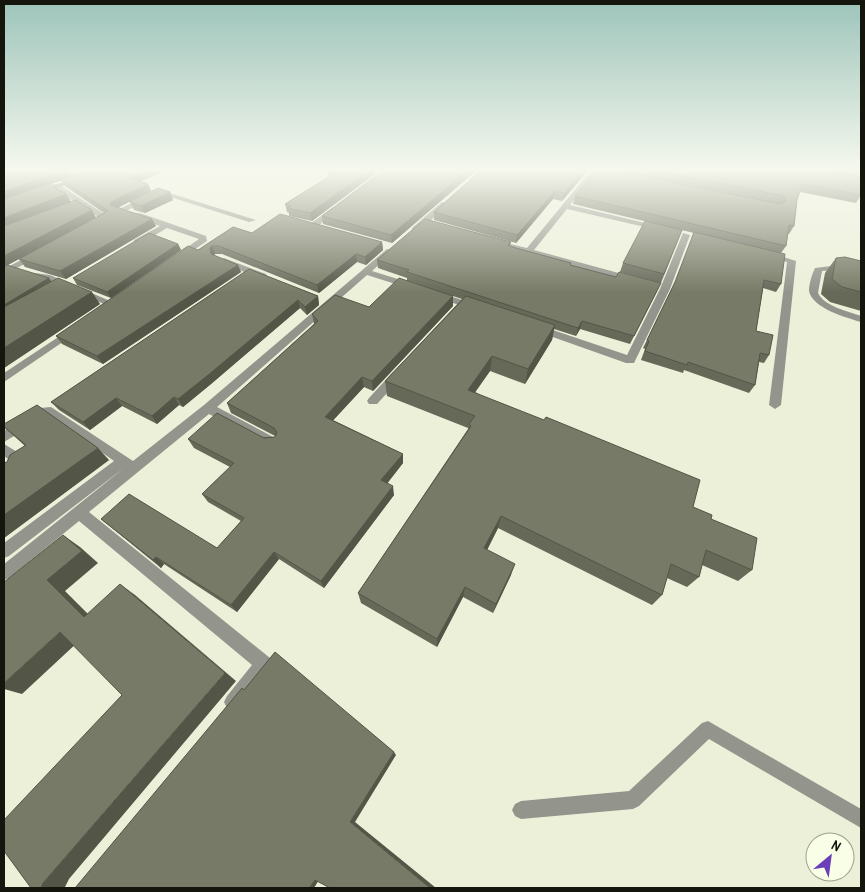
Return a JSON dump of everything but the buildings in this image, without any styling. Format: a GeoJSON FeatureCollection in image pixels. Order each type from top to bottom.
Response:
{"type":"FeatureCollection","features":[{"type":"Feature","properties":{"kind":"street"},"geometry":{"type":"LineString","coordinates":[[90,211],[106,218]]}},
{"type":"Feature","properties":{"kind":"street"},"geometry":{"type":"LineString","coordinates":[[90,227],[121,211]]}},
{"type":"Feature","properties":{"kind":"street"},"geometry":{"type":"LineString","coordinates":[[124,211],[203,238],[203,241],[169,264]]}},
{"type":"Feature","properties":{"kind":"street"},"geometry":{"type":"LineString","coordinates":[[221,211],[252,220]]}},
{"type":"Feature","properties":{"kind":"street"},"geometry":{"type":"LineString","coordinates":[[313,226],[334,211]]}},
{"type":"Feature","properties":{"kind":"street"},"geometry":{"type":"LineString","coordinates":[[4,551],[208,408],[326,301],[366,272],[395,244],[428,224],[440,211]]}},
{"type":"Feature","properties":{"kind":"street"},"geometry":{"type":"LineString","coordinates":[[529,251],[561,211]]}},
{"type":"Feature","properties":{"kind":"street"},"geometry":{"type":"LineString","coordinates":[[529,325],[630,360],[682,235],[584,211]]}},
{"type":"Feature","properties":{"kind":"street"},"geometry":{"type":"LineString","coordinates":[[303,224],[330,231]]}},
{"type":"Feature","properties":{"kind":"street"},"geometry":{"type":"LineString","coordinates":[[131,246],[167,225]]}},
{"type":"Feature","properties":{"kind":"street"},"geometry":{"type":"LineString","coordinates":[[483,239],[646,284]]}},
{"type":"Feature","properties":{"kind":"street"},"geometry":{"type":"LineString","coordinates":[[4,272],[48,250]]}},
{"type":"Feature","properties":{"kind":"street"},"geometry":{"type":"LineString","coordinates":[[763,254],[792,261],[775,405]]}},
{"type":"Feature","properties":{"kind":"street"},"geometry":{"type":"LineString","coordinates":[[218,258],[247,275],[269,279]]}},
{"type":"Feature","properties":{"kind":"street"},"geometry":{"type":"LineString","coordinates":[[14,268],[67,285],[111,305]]}},
{"type":"Feature","properties":{"kind":"street"},"geometry":{"type":"LineString","coordinates":[[366,272],[460,307],[486,311]]}},
{"type":"Feature","properties":{"kind":"street"},"geometry":{"type":"LineString","coordinates":[[4,378],[81,325]]}},
{"type":"Feature","properties":{"kind":"street"},"geometry":{"type":"LineString","coordinates":[[373,401],[403,368]]}},
{"type":"Feature","properties":{"kind":"street"},"geometry":{"type":"LineString","coordinates":[[208,408],[273,442]]}},
{"type":"Feature","properties":{"kind":"street"},"geometry":{"type":"LineString","coordinates":[[4,437],[44,411],[51,410],[129,465]]}},
{"type":"Feature","properties":{"kind":"street"},"geometry":{"type":"LineString","coordinates":[[4,449],[19,460],[16,468],[4,476]]}},
{"type":"Feature","properties":{"kind":"street"},"geometry":{"type":"LineString","coordinates":[[4,573],[80,513],[129,465]]}},
{"type":"Feature","properties":{"kind":"street"},"geometry":{"type":"LineString","coordinates":[[80,513],[264,664],[221,717]]}},
{"type":"Feature","properties":{"kind":"lane"},"geometry":{"type":"LineString","coordinates":[[861,271],[836,267],[818,270],[813,291],[815,298],[825,305],[861,319]]}},
{"type":"Feature","properties":{"kind":"lane"},"geometry":{"type":"LineString","coordinates":[[521,810],[632,800],[708,729],[861,819]]}}]}
